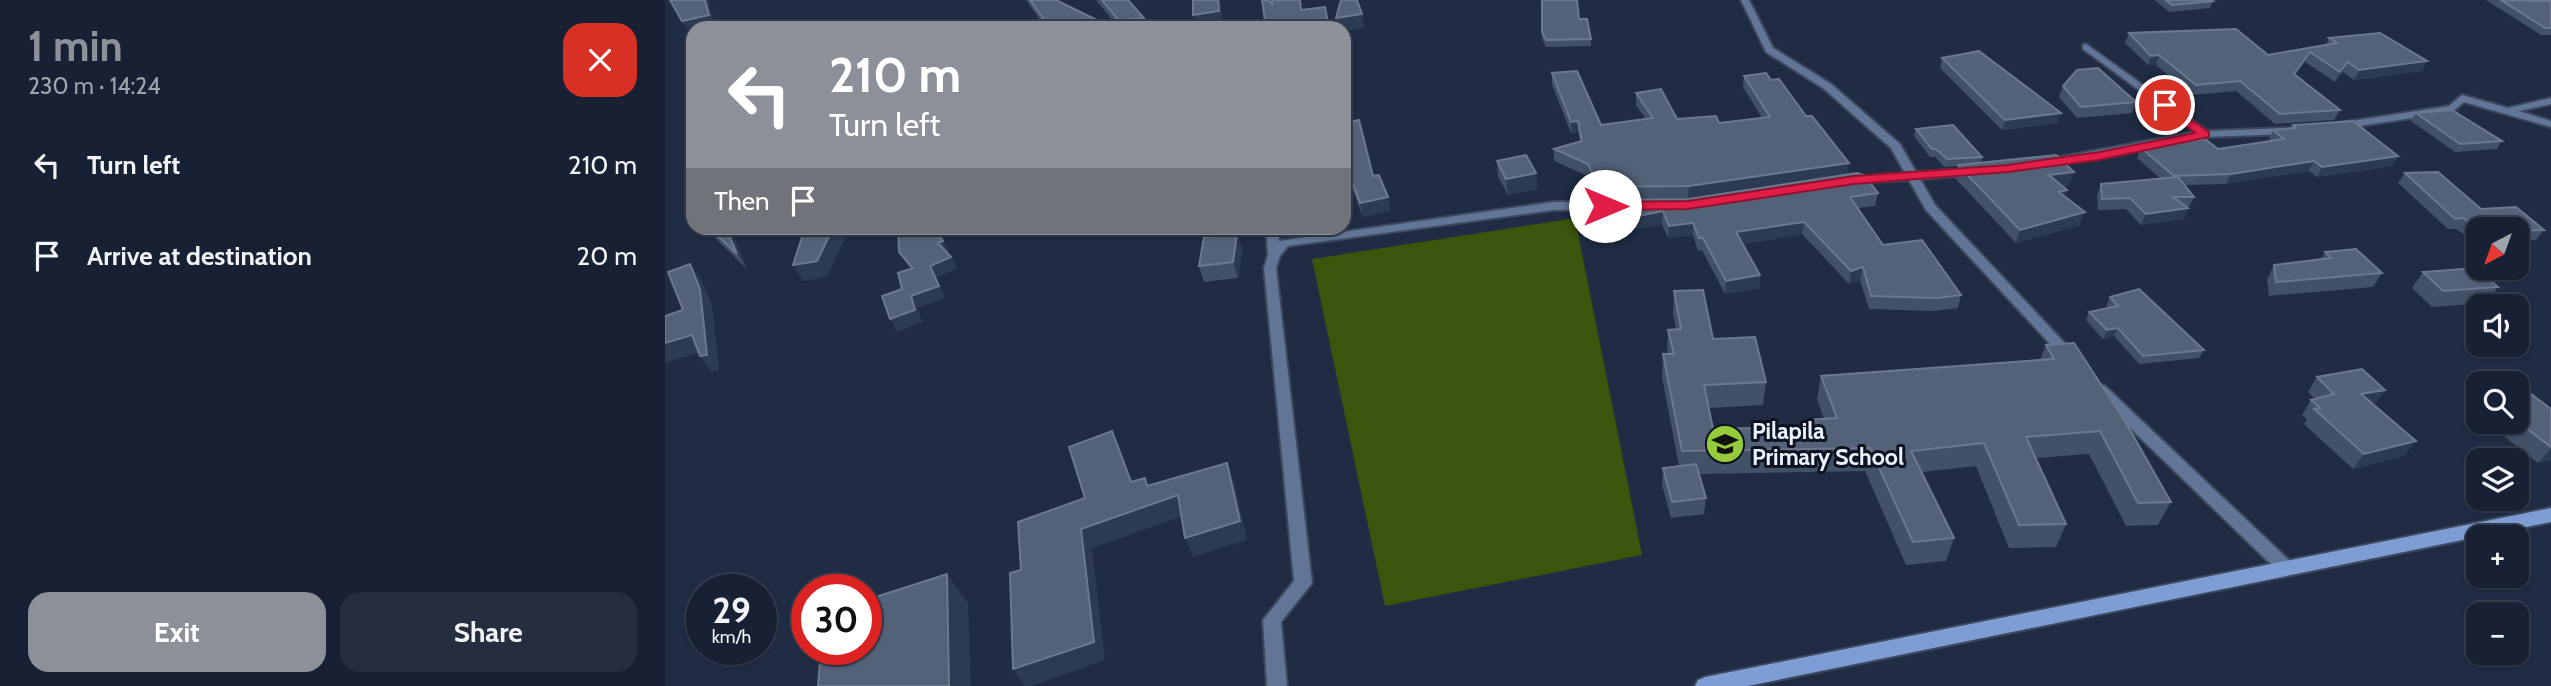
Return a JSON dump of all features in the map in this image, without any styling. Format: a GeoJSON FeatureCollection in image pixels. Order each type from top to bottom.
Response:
{"type":"FeatureCollection","features":[{"type":"Feature","properties":{"kind":"main road"},"geometry":{"type":"LineString","coordinates":[[1705,686],[2551,515]]}},
{"type":"Feature","properties":{"kind":"street"},"geometry":{"type":"LineString","coordinates":[[1745,0],[1769,50],[1837,94],[1896,146],[1930,207],[2083,371],[2287,568]]}},
{"type":"Feature","properties":{"kind":"street"},"geometry":{"type":"LineString","coordinates":[[2086,47],[2205,134]]}},
{"type":"Feature","properties":{"kind":"street"},"geometry":{"type":"LineString","coordinates":[[2321,128],[2452,109],[2462,98],[2551,124]]}},
{"type":"Feature","properties":{"kind":"street"},"geometry":{"type":"LineString","coordinates":[[2511,111],[2551,101]]}},
{"type":"Feature","properties":{"kind":"street"},"geometry":{"type":"LineString","coordinates":[[2034,165],[2099,156],[2205,134],[2307,129]]}},
{"type":"Feature","properties":{"kind":"street"},"geometry":{"type":"LineString","coordinates":[[1830,184],[1994,169]]}},
{"type":"Feature","properties":{"kind":"street"},"geometry":{"type":"LineString","coordinates":[[1351,234],[1554,206],[1642,206]]}},
{"type":"Feature","properties":{"kind":"street"},"geometry":{"type":"LineString","coordinates":[[1273,235],[1274,255],[1270,268],[1303,583],[1272,620],[1277,686]]}},
{"type":"Feature","properties":{"kind":"street"},"geometry":{"type":"LineString","coordinates":[[1274,255],[1284,243],[1341,235]]}},
{"type":"Feature","properties":{"kind":"green space"},"geometry":{"type":"Polygon","coordinates":[[[1575,218],[1642,555],[1385,606],[1312,259],[1575,218]]]}},
{"type":"Feature","properties":{"kind":"building"},"geometry":{"type":"Polygon","coordinates":[[[670,0],[705,0],[709,15],[682,21],[670,0]]]}},
{"type":"Feature","properties":{"kind":"building"},"geometry":{"type":"Polygon","coordinates":[[[1030,0],[1056,0],[1099,21],[1045,21],[1030,0]]]}},
{"type":"Feature","properties":{"kind":"building"},"geometry":{"type":"Polygon","coordinates":[[[1102,0],[1128,0],[1144,18],[1119,21],[1102,0]]]}},
{"type":"Feature","properties":{"kind":"building"},"geometry":{"type":"Polygon","coordinates":[[[1193,0],[1218,0],[1219,11],[1193,15],[1193,0]]]}},
{"type":"Feature","properties":{"kind":"building"},"geometry":{"type":"Polygon","coordinates":[[[1262,0],[1268,0],[1272,4],[1272,0],[1300,0],[1301,10],[1325,7],[1328,21],[1265,21],[1262,0]]]}},
{"type":"Feature","properties":{"kind":"building"},"geometry":{"type":"Polygon","coordinates":[[[1341,0],[1357,0],[1362,14],[1336,18],[1341,0]]]}},
{"type":"Feature","properties":{"kind":"building"},"geometry":{"type":"Polygon","coordinates":[[[1542,0],[1577,0],[1579,19],[1587,19],[1591,39],[1546,40],[1542,32],[1542,0]]]}},
{"type":"Feature","properties":{"kind":"building"},"geometry":{"type":"Polygon","coordinates":[[[2166,0],[2211,0],[2213,1],[2172,5],[2166,0]]]}},
{"type":"Feature","properties":{"kind":"building"},"geometry":{"type":"Polygon","coordinates":[[[2501,0],[2551,1],[2551,28],[2545,28],[2501,0]]]}},
{"type":"Feature","properties":{"kind":"building"},"geometry":{"type":"Polygon","coordinates":[[[2236,29],[2268,55],[2337,43],[2329,38],[2380,33],[2427,61],[2359,70],[2348,62],[2340,72],[2310,52],[2294,74],[2340,110],[2280,114],[2240,81],[2196,85],[2159,55],[2151,56],[2129,33],[2236,29]]]}},
{"type":"Feature","properties":{"kind":"building"},"geometry":{"type":"Polygon","coordinates":[[[1979,51],[2061,113],[2005,120],[1942,58],[1979,51]]]}},
{"type":"Feature","properties":{"kind":"building"},"geometry":{"type":"Polygon","coordinates":[[[2098,68],[2136,102],[2081,107],[2063,86],[2077,70],[2098,68]]]}},
{"type":"Feature","properties":{"kind":"building"},"geometry":{"type":"Polygon","coordinates":[[[1577,71],[1601,125],[1653,118],[1636,93],[1661,89],[1677,119],[1716,116],[1719,123],[1770,117],[1744,76],[1766,73],[1771,80],[1779,79],[1806,116],[1812,116],[1849,163],[1689,186],[1598,187],[1588,164],[1554,149],[1582,141],[1578,121],[1571,122],[1552,73],[1577,71]]]}},
{"type":"Feature","properties":{"kind":"building"},"geometry":{"type":"Polygon","coordinates":[[[2452,110],[2502,141],[2460,144],[2416,113],[2452,110]]]}},
{"type":"Feature","properties":{"kind":"building"},"geometry":{"type":"Polygon","coordinates":[[[1359,120],[1373,176],[1379,175],[1388,197],[1360,203],[1351,179],[1351,122],[1359,120]]]}},
{"type":"Feature","properties":{"kind":"building"},"geometry":{"type":"Polygon","coordinates":[[[2353,121],[2398,156],[2322,167],[2314,161],[2231,174],[2174,176],[2141,148],[2205,139],[2218,149],[2284,139],[2273,130],[2296,128],[2293,125],[2353,121]]]}},
{"type":"Feature","properties":{"kind":"building"},"geometry":{"type":"Polygon","coordinates":[[[1953,125],[1982,157],[1947,159],[1936,149],[1932,149],[1916,129],[1953,125]]]}},
{"type":"Feature","properties":{"kind":"building"},"geometry":{"type":"Polygon","coordinates":[[[1526,155],[1536,173],[1506,179],[1497,161],[1526,155]]]}},
{"type":"Feature","properties":{"kind":"building"},"geometry":{"type":"Polygon","coordinates":[[[2056,155],[2074,172],[2049,175],[2067,190],[2059,192],[2085,212],[2020,230],[1958,165],[2056,155]]]}},
{"type":"Feature","properties":{"kind":"building"},"geometry":{"type":"Polygon","coordinates":[[[2438,172],[2481,209],[2516,207],[2528,217],[2455,219],[2405,173],[2438,172]]]}},
{"type":"Feature","properties":{"kind":"building"},"geometry":{"type":"Polygon","coordinates":[[[1857,173],[1864,175],[1878,193],[1850,197],[1883,245],[1922,240],[1961,295],[1937,298],[1871,296],[1863,267],[1851,271],[1804,222],[1736,232],[1760,275],[1726,281],[1703,238],[1699,238],[1693,223],[1669,226],[1663,211],[1619,220],[1607,200],[1689,199],[1857,173]]]}},
{"type":"Feature","properties":{"kind":"building"},"geometry":{"type":"Polygon","coordinates":[[[2178,177],[2194,197],[2173,197],[2188,208],[2146,214],[2130,198],[2102,199],[2101,184],[2178,177]]]}},
{"type":"Feature","properties":{"kind":"building"},"geometry":{"type":"Polygon","coordinates":[[[2529,218],[2544,230],[2529,231],[2529,218]]]}},
{"type":"Feature","properties":{"kind":"building"},"geometry":{"type":"Polygon","coordinates":[[[717,235],[729,235],[737,254],[717,235]]]}},
{"type":"Feature","properties":{"kind":"building"},"geometry":{"type":"Polygon","coordinates":[[[803,235],[830,235],[817,261],[793,265],[803,235]]]}},
{"type":"Feature","properties":{"kind":"building"},"geometry":{"type":"Polygon","coordinates":[[[898,235],[939,235],[943,241],[938,243],[951,257],[930,266],[939,286],[911,296],[915,310],[890,319],[882,296],[902,289],[898,273],[913,268],[899,252],[898,235]]]}},
{"type":"Feature","properties":{"kind":"building"},"geometry":{"type":"Polygon","coordinates":[[[1237,235],[1233,262],[1199,266],[1204,237],[1237,235]]]}},
{"type":"Feature","properties":{"kind":"building"},"geometry":{"type":"Polygon","coordinates":[[[2356,249],[2382,273],[2276,282],[2274,265],[2331,258],[2325,252],[2356,249]]]}},
{"type":"Feature","properties":{"kind":"building"},"geometry":{"type":"Polygon","coordinates":[[[690,264],[700,289],[707,355],[700,356],[692,335],[665,343],[665,316],[683,310],[668,272],[690,264]]]}},
{"type":"Feature","properties":{"kind":"building"},"geometry":{"type":"Polygon","coordinates":[[[2466,269],[2466,280],[2490,280],[2498,287],[2443,291],[2423,272],[2466,269]]]}},
{"type":"Feature","properties":{"kind":"building"},"geometry":{"type":"Polygon","coordinates":[[[2139,289],[2204,350],[2143,356],[2118,328],[2107,330],[2089,312],[2118,306],[2110,297],[2139,289]]]}},
{"type":"Feature","properties":{"kind":"building"},"geometry":{"type":"Polygon","coordinates":[[[1703,290],[1713,339],[1755,337],[1766,382],[1704,385],[1713,429],[1809,427],[1807,420],[1837,418],[1821,376],[2054,359],[2046,345],[2074,343],[2126,423],[2171,502],[2138,503],[2100,431],[2026,437],[2066,524],[2019,525],[1984,443],[1911,451],[1954,538],[1913,542],[1870,448],[1682,451],[1663,354],[1674,354],[1668,330],[1681,329],[1674,291],[1703,290]]]}},
{"type":"Feature","properties":{"kind":"building"},"geometry":{"type":"Polygon","coordinates":[[[2362,369],[2385,390],[2361,394],[2416,441],[2364,454],[2314,409],[2320,408],[2311,400],[2334,394],[2317,377],[2362,369]]]}},
{"type":"Feature","properties":{"kind":"building"},"geometry":{"type":"Polygon","coordinates":[[[2529,392],[2551,409],[2551,447],[2529,430],[2529,392]]]}},
{"type":"Feature","properties":{"kind":"building"},"geometry":{"type":"Polygon","coordinates":[[[1112,431],[1131,482],[1145,478],[1147,486],[1227,463],[1240,521],[1185,538],[1178,495],[1081,529],[1094,642],[1013,669],[1010,573],[1021,570],[1018,522],[1085,498],[1069,447],[1112,431]]]}},
{"type":"Feature","properties":{"kind":"building"},"geometry":{"type":"Polygon","coordinates":[[[1696,464],[1706,498],[1672,502],[1663,468],[1696,464]]]}},
{"type":"Feature","properties":{"kind":"building"},"geometry":{"type":"Polygon","coordinates":[[[947,574],[949,686],[818,686],[820,665],[882,665],[882,595],[947,574]]]}},
{"type":"Feature","properties":{"kind":"place","name":"Pilapila Primary School"},"geometry":{"type":"Point","coordinates":[1725,444]}},
{"type":"Feature","properties":{"kind":"route"},"geometry":{"type":"LineString","coordinates":[[1605,206],[1688,205],[1854,180],[2008,169],[2099,156],[2157,141],[2205,134],[2165,105]]}}]}
